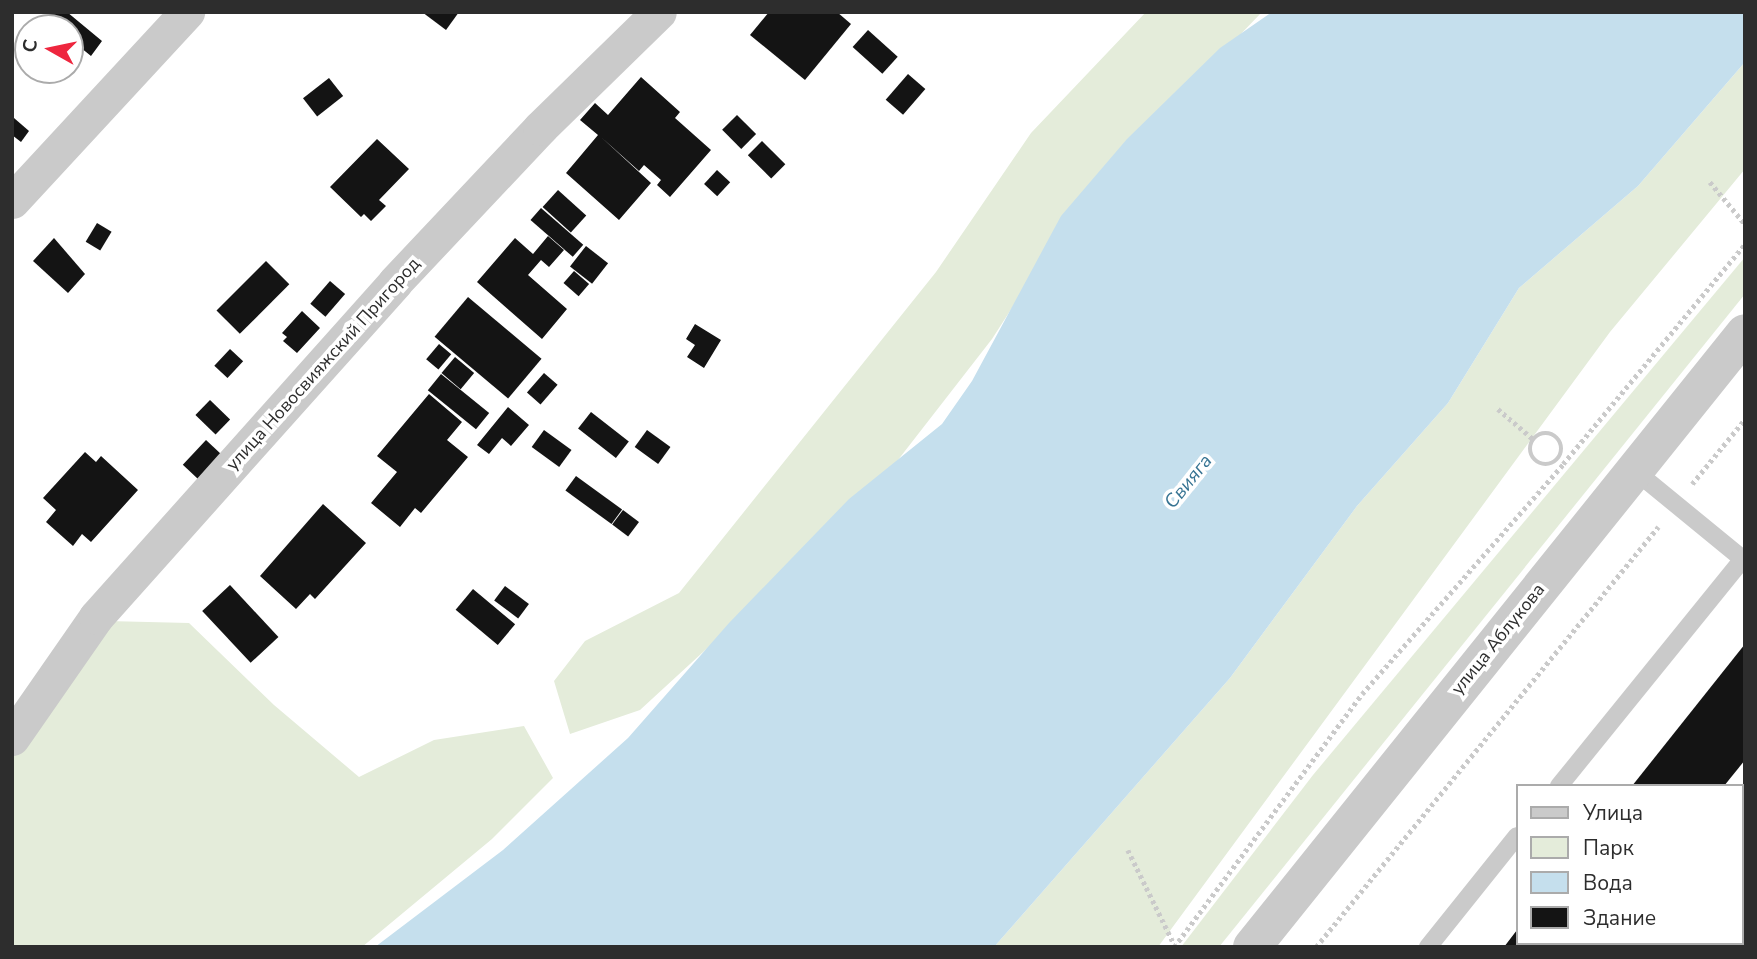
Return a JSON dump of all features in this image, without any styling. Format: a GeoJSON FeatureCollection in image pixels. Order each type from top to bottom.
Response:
{"type":"FeatureCollection","features":[{"type":"Feature","properties":{"kind":"street"},"geometry":{"type":"LineString","coordinates":[[12,201],[187,12]]}},
{"type":"Feature","properties":{"kind":"street","name":"улица Новосвияжский Пригород"},"geometry":{"type":"LineString","coordinates":[[12,738],[96,617],[395,282],[540,128],[659,12]]}},
{"type":"Feature","properties":{"kind":"street","name":"улица Аблукова"},"geometry":{"type":"LineString","coordinates":[[1252,947],[1745,333]]}},
{"type":"Feature","properties":{"kind":"lane"},"geometry":{"type":"LineString","coordinates":[[1561,784],[1744,560],[1634,470]]}},
{"type":"Feature","properties":{"kind":"lane"},"geometry":{"type":"LineString","coordinates":[[1428,947],[1516,837]]}},
{"type":"Feature","properties":{"kind":"path"},"geometry":{"type":"LineString","coordinates":[[1710,182],[1745,225]]}},
{"type":"Feature","properties":{"kind":"path"},"geometry":{"type":"LineString","coordinates":[[1128,850],[1175,946],[1353,705],[1745,244]]}},
{"type":"Feature","properties":{"kind":"path"},"geometry":{"type":"LineString","coordinates":[[1498,409],[1533,439]]}},
{"type":"Feature","properties":{"kind":"path"},"geometry":{"type":"LineString","coordinates":[[1316,947],[1745,419]]}},
{"type":"Feature","properties":{"kind":"path"},"geometry":{"type":"LineString","coordinates":[[1542,433],[1561,440],[1561,462],[1540,466],[1529,449],[1533,439],[1542,433]]}},
{"type":"Feature","properties":{"kind":"green space"},"geometry":{"type":"Polygon","coordinates":[[[1146,12],[1262,12],[1081,200],[992,339],[863,505],[640,710],[570,734],[554,681],[585,641],[679,593],[936,272],[1031,133],[1146,12]]]}},
{"type":"Feature","properties":{"kind":"green space"},"geometry":{"type":"Polygon","coordinates":[[[1745,62],[1745,169],[1610,332],[1158,947],[994,947],[1230,678],[1357,506],[1448,403],[1519,288],[1638,186],[1745,62]]]}},
{"type":"Feature","properties":{"kind":"green space"},"geometry":{"type":"Polygon","coordinates":[[[1745,257],[1745,294],[1219,947],[1181,947],[1313,775],[1745,257]]]}},
{"type":"Feature","properties":{"kind":"green space"},"geometry":{"type":"Polygon","coordinates":[[[107,621],[189,623],[274,705],[359,777],[434,740],[524,726],[553,778],[492,839],[362,947],[12,947],[12,749],[107,621]]]}},
{"type":"Feature","properties":{"kind":"water","name":"Свияга"},"geometry":{"type":"Polygon","coordinates":[[[1272,12],[1745,12],[1745,62],[1638,186],[1519,288],[1448,403],[1357,506],[1230,678],[994,947],[375,947],[503,850],[628,738],[729,623],[849,499],[942,424],[972,381],[1061,216],[1127,139],[1220,48],[1272,12]]]}},
{"type":"Feature","properties":{"kind":"building"},"geometry":{"type":"Polygon","coordinates":[[[67,12],[69,14],[49,14],[67,12]]]}},
{"type":"Feature","properties":{"kind":"building"},"geometry":{"type":"Polygon","coordinates":[[[422,12],[459,12],[446,30],[422,12]]]}},
{"type":"Feature","properties":{"kind":"building"},"geometry":{"type":"Polygon","coordinates":[[[769,12],[837,12],[851,24],[805,80],[750,35],[769,12]]]}},
{"type":"Feature","properties":{"kind":"building"},"geometry":{"type":"Polygon","coordinates":[[[84,26],[102,41],[91,56],[84,50],[84,26]]]}},
{"type":"Feature","properties":{"kind":"building"},"geometry":{"type":"Polygon","coordinates":[[[868,30],[898,57],[882,74],[853,47],[868,30]]]}},
{"type":"Feature","properties":{"kind":"building"},"geometry":{"type":"Polygon","coordinates":[[[908,74],[925,89],[903,115],[886,100],[908,74]]]}},
{"type":"Feature","properties":{"kind":"building"},"geometry":{"type":"Polygon","coordinates":[[[641,77],[680,112],[675,118],[711,150],[670,197],[657,185],[661,180],[644,165],[639,171],[601,137],[651,183],[619,220],[566,173],[598,135],[580,120],[595,103],[608,115],[641,77]]]}},
{"type":"Feature","properties":{"kind":"building"},"geometry":{"type":"Polygon","coordinates":[[[329,78],[343,96],[317,116],[303,98],[329,78]]]}},
{"type":"Feature","properties":{"kind":"building"},"geometry":{"type":"Polygon","coordinates":[[[737,115],[756,134],[741,149],[722,130],[737,115]]]}},
{"type":"Feature","properties":{"kind":"building"},"geometry":{"type":"Polygon","coordinates":[[[14,118],[29,131],[21,142],[12,135],[14,118]]]}},
{"type":"Feature","properties":{"kind":"building"},"geometry":{"type":"Polygon","coordinates":[[[377,139],[409,169],[379,200],[386,206],[371,221],[364,214],[361,217],[330,187],[377,139]]]}},
{"type":"Feature","properties":{"kind":"building"},"geometry":{"type":"Polygon","coordinates":[[[762,141],[785,164],[771,178],[748,155],[762,141]]]}},
{"type":"Feature","properties":{"kind":"building"},"geometry":{"type":"Polygon","coordinates":[[[717,170],[730,182],[717,196],[704,184],[717,170]]]}},
{"type":"Feature","properties":{"kind":"building"},"geometry":{"type":"Polygon","coordinates":[[[558,190],[586,215],[571,233],[543,207],[558,190]]]}},
{"type":"Feature","properties":{"kind":"building"},"geometry":{"type":"Polygon","coordinates":[[[541,208],[583,245],[573,257],[531,220],[541,208]]]}},
{"type":"Feature","properties":{"kind":"building"},"geometry":{"type":"Polygon","coordinates":[[[97,223],[112,232],[100,251],[86,242],[97,223]]]}},
{"type":"Feature","properties":{"kind":"building"},"geometry":{"type":"Polygon","coordinates":[[[548,236],[564,250],[549,267],[541,260],[528,275],[567,309],[542,339],[477,282],[515,238],[533,254],[548,236]]]}},
{"type":"Feature","properties":{"kind":"building"},"geometry":{"type":"Polygon","coordinates":[[[54,238],[85,274],[68,293],[33,261],[54,238]]]}},
{"type":"Feature","properties":{"kind":"building"},"geometry":{"type":"Polygon","coordinates":[[[586,246],[608,263],[592,284],[570,266],[586,246]]]}},
{"type":"Feature","properties":{"kind":"building"},"geometry":{"type":"Polygon","coordinates":[[[266,261],[289,284],[240,334],[217,310],[266,261]]]}},
{"type":"Feature","properties":{"kind":"building"},"geometry":{"type":"Polygon","coordinates":[[[574,271],[589,284],[579,296],[564,283],[574,271]]]}},
{"type":"Feature","properties":{"kind":"building"},"geometry":{"type":"Polygon","coordinates":[[[330,281],[345,294],[325,317],[310,304],[330,281]]]}},
{"type":"Feature","properties":{"kind":"building"},"geometry":{"type":"Polygon","coordinates":[[[468,297],[542,359],[508,399],[435,337],[468,297]]]}},
{"type":"Feature","properties":{"kind":"building"},"geometry":{"type":"Polygon","coordinates":[[[302,311],[320,328],[297,353],[283,341],[287,337],[282,333],[302,311]]]}},
{"type":"Feature","properties":{"kind":"building"},"geometry":{"type":"Polygon","coordinates":[[[695,324],[721,340],[704,368],[687,357],[695,345],[686,339],[695,324]]]}},
{"type":"Feature","properties":{"kind":"building"},"geometry":{"type":"Polygon","coordinates":[[[439,344],[451,354],[438,370],[426,359],[439,344]]]}},
{"type":"Feature","properties":{"kind":"building"},"geometry":{"type":"Polygon","coordinates":[[[230,349],[243,361],[227,378],[214,366],[230,349]]]}},
{"type":"Feature","properties":{"kind":"building"},"geometry":{"type":"Polygon","coordinates":[[[455,357],[474,373],[461,389],[442,373],[455,357]]]}},
{"type":"Feature","properties":{"kind":"building"},"geometry":{"type":"Polygon","coordinates":[[[544,373],[558,385],[541,404],[527,393],[544,373]]]}},
{"type":"Feature","properties":{"kind":"building"},"geometry":{"type":"Polygon","coordinates":[[[441,374],[489,413],[476,429],[428,390],[441,374]]]}},
{"type":"Feature","properties":{"kind":"building"},"geometry":{"type":"Polygon","coordinates":[[[429,394],[462,422],[447,440],[468,457],[421,513],[415,508],[400,527],[371,503],[397,472],[377,456],[429,394]]]}},
{"type":"Feature","properties":{"kind":"building"},"geometry":{"type":"Polygon","coordinates":[[[210,400],[230,419],[216,435],[195,415],[210,400]]]}},
{"type":"Feature","properties":{"kind":"building"},"geometry":{"type":"Polygon","coordinates":[[[508,407],[529,425],[511,446],[502,438],[489,454],[477,445],[508,407]]]}},
{"type":"Feature","properties":{"kind":"building"},"geometry":{"type":"Polygon","coordinates":[[[591,412],[629,442],[616,458],[578,429],[591,412]]]}},
{"type":"Feature","properties":{"kind":"building"},"geometry":{"type":"Polygon","coordinates":[[[544,430],[572,450],[559,467],[532,447],[544,430]]]}},
{"type":"Feature","properties":{"kind":"building"},"geometry":{"type":"Polygon","coordinates":[[[647,430],[670,447],[658,464],[635,447],[647,430]]]}},
{"type":"Feature","properties":{"kind":"building"},"geometry":{"type":"Polygon","coordinates":[[[206,440],[223,456],[200,481],[183,465],[206,440]]]}},
{"type":"Feature","properties":{"kind":"building"},"geometry":{"type":"Polygon","coordinates":[[[85,452],[96,462],[101,456],[138,490],[91,542],[82,534],[73,546],[46,522],[56,510],[43,498],[85,452]]]}},
{"type":"Feature","properties":{"kind":"building"},"geometry":{"type":"Polygon","coordinates":[[[576,476],[622,510],[612,524],[565,491],[576,476]]]}},
{"type":"Feature","properties":{"kind":"building"},"geometry":{"type":"Polygon","coordinates":[[[323,504],[366,543],[315,599],[310,594],[296,609],[260,576],[323,504]]]}},
{"type":"Feature","properties":{"kind":"building"},"geometry":{"type":"Polygon","coordinates":[[[623,510],[639,522],[628,536],[612,524],[623,510]]]}},
{"type":"Feature","properties":{"kind":"building"},"geometry":{"type":"Polygon","coordinates":[[[230,585],[278,637],[251,663],[202,611],[230,585]]]}},
{"type":"Feature","properties":{"kind":"building"},"geometry":{"type":"Polygon","coordinates":[[[505,586],[529,604],[518,618],[494,600],[505,586]]]}},
{"type":"Feature","properties":{"kind":"building"},"geometry":{"type":"Polygon","coordinates":[[[473,589],[515,624],[498,645],[456,610],[473,589]]]}},
{"type":"Feature","properties":{"kind":"building"},"geometry":{"type":"Polygon","coordinates":[[[1745,644],[1745,760],[1726,784],[1634,784],[1745,644]]]}},
{"type":"Feature","properties":{"kind":"building"},"geometry":{"type":"Polygon","coordinates":[[[1516,931],[1516,945],[1552,945],[1504,947],[1516,931]]]}}]}
